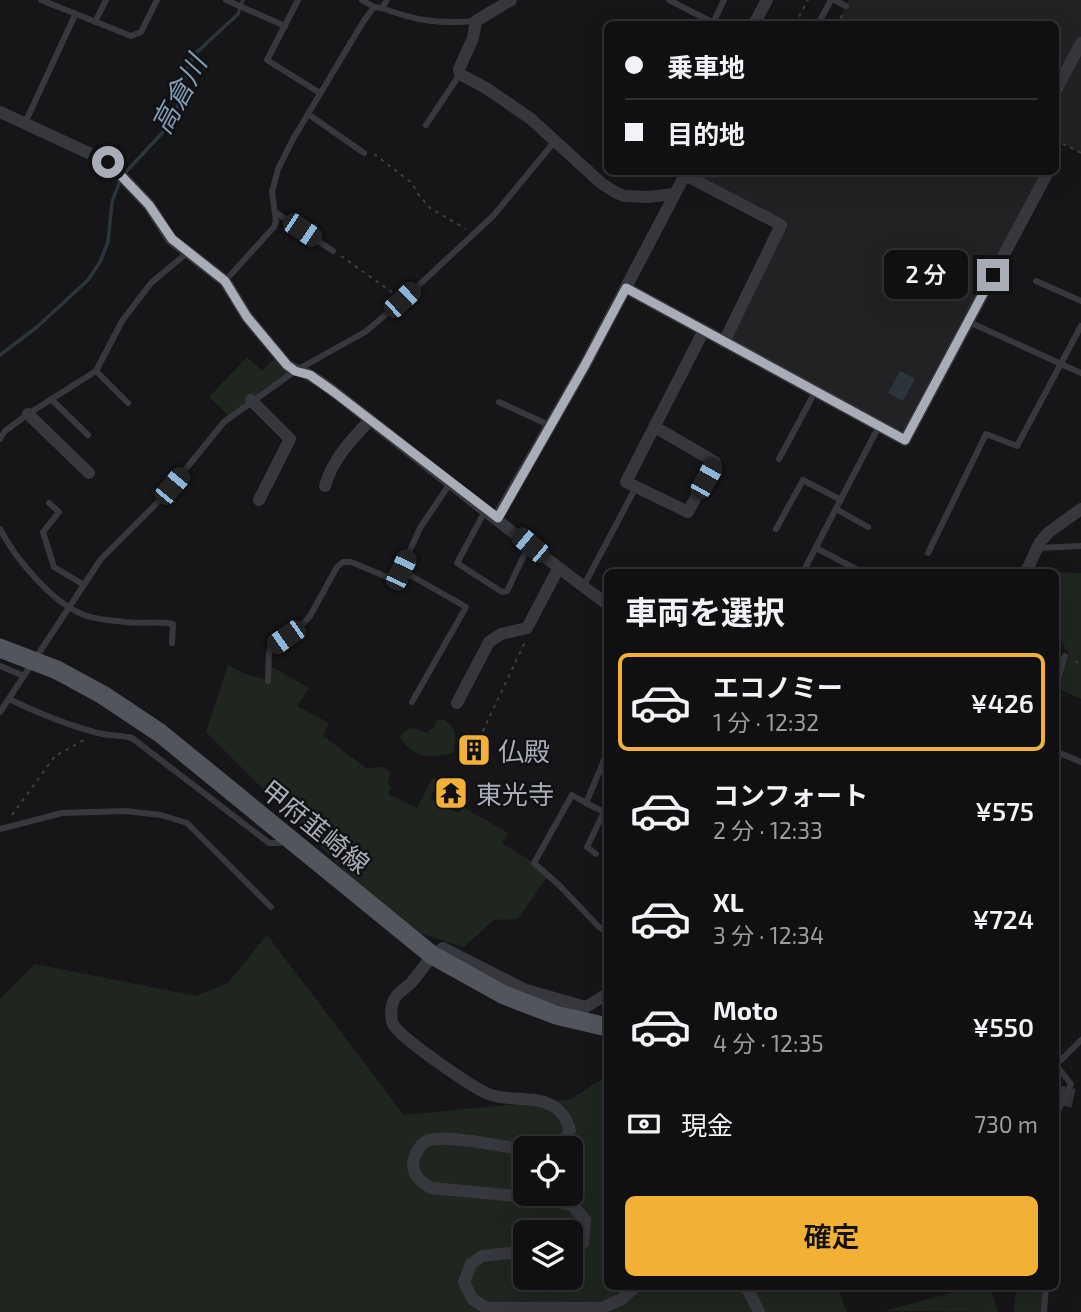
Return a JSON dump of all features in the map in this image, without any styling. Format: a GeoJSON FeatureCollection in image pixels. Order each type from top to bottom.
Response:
{"type":"FeatureCollection","features":[{"type":"Feature","properties":{"kind":"main road","name":"甲府韮崎線"},"geometry":{"type":"LineString","coordinates":[[0,648],[57,670],[103,695],[160,733],[432,955],[504,995],[556,1015],[604,1026]]}},
{"type":"Feature","properties":{"kind":"street"},"geometry":{"type":"LineString","coordinates":[[511,0],[476,22],[473,38],[459,69],[460,74],[531,119],[601,183],[624,196],[674,194]]}},
{"type":"Feature","properties":{"kind":"street"},"geometry":{"type":"LineString","coordinates":[[756,21],[767,0]]}},
{"type":"Feature","properties":{"kind":"street"},"geometry":{"type":"LineString","coordinates":[[1059,84],[1081,43]]}},
{"type":"Feature","properties":{"kind":"street"},"geometry":{"type":"LineString","coordinates":[[0,112],[108,162],[149,205],[172,239],[225,281],[247,317],[287,365],[295,371],[310,375],[604,602]]}},
{"type":"Feature","properties":{"kind":"street"},"geometry":{"type":"LineString","coordinates":[[498,518],[626,288],[684,175]]}},
{"type":"Feature","properties":{"kind":"street"},"geometry":{"type":"LineString","coordinates":[[689,175],[781,225],[724,342]]}},
{"type":"Feature","properties":{"kind":"street"},"geometry":{"type":"LineString","coordinates":[[626,288],[905,440],[1046,175]]}},
{"type":"Feature","properties":{"kind":"street"},"geometry":{"type":"LineString","coordinates":[[654,427],[715,462],[688,512],[626,482],[654,427],[703,331]]}},
{"type":"Feature","properties":{"kind":"street"},"geometry":{"type":"LineString","coordinates":[[251,401],[290,439],[259,500]]}},
{"type":"Feature","properties":{"kind":"street"},"geometry":{"type":"LineString","coordinates":[[28,414],[89,473]]}},
{"type":"Feature","properties":{"kind":"street"},"geometry":{"type":"LineString","coordinates":[[325,486],[329,471],[369,420]]}},
{"type":"Feature","properties":{"kind":"street"},"geometry":{"type":"LineString","coordinates":[[1027,569],[1037,548],[1049,532],[1081,509]]}},
{"type":"Feature","properties":{"kind":"street"},"geometry":{"type":"LineString","coordinates":[[457,703],[489,642],[501,634],[527,628],[558,569]]}},
{"type":"Feature","properties":{"kind":"street"},"geometry":{"type":"LineString","coordinates":[[567,1136],[570,1130],[567,1121],[552,1105],[538,1100],[501,1098],[486,1093],[440,1064],[394,1025],[391,1012],[395,997],[411,983],[432,955],[443,948],[526,990],[586,1007],[604,996]]}},
{"type":"Feature","properties":{"kind":"street"},"geometry":{"type":"LineString","coordinates":[[513,1148],[437,1139],[427,1141],[418,1149],[413,1161],[418,1180],[431,1188],[513,1196]]}},
{"type":"Feature","properties":{"kind":"street"},"geometry":{"type":"LineString","coordinates":[[573,1206],[585,1220],[586,1233],[583,1242]]}},
{"type":"Feature","properties":{"kind":"street"},"geometry":{"type":"LineString","coordinates":[[513,1252],[482,1256],[471,1264],[464,1282],[473,1300],[487,1308],[602,1308],[622,1299],[632,1290]]}},
{"type":"Feature","properties":{"kind":"street"},"geometry":{"type":"LineString","coordinates":[[748,1290],[759,1312]]}},
{"type":"Feature","properties":{"kind":"lane"},"geometry":{"type":"LineString","coordinates":[[41,0],[131,36],[141,32],[157,0]]}},
{"type":"Feature","properties":{"kind":"lane"},"geometry":{"type":"LineString","coordinates":[[95,22],[106,0]]}},
{"type":"Feature","properties":{"kind":"lane"},"geometry":{"type":"LineString","coordinates":[[226,0],[285,26]]}},
{"type":"Feature","properties":{"kind":"lane"},"geometry":{"type":"LineString","coordinates":[[298,0],[267,60],[320,93]]}},
{"type":"Feature","properties":{"kind":"lane"},"geometry":{"type":"LineString","coordinates":[[362,0],[404,17],[443,24],[476,22]]}},
{"type":"Feature","properties":{"kind":"lane"},"geometry":{"type":"LineString","coordinates":[[225,281],[274,227],[276,221],[272,192],[278,169],[320,93],[378,8],[387,0]]}},
{"type":"Feature","properties":{"kind":"lane"},"geometry":{"type":"LineString","coordinates":[[669,0],[683,3],[710,21]]}},
{"type":"Feature","properties":{"kind":"lane"},"geometry":{"type":"LineString","coordinates":[[715,21],[724,0]]}},
{"type":"Feature","properties":{"kind":"lane"},"geometry":{"type":"LineString","coordinates":[[820,21],[832,0],[846,6]]}},
{"type":"Feature","properties":{"kind":"lane"},"geometry":{"type":"LineString","coordinates":[[25,123],[75,15]]}},
{"type":"Feature","properties":{"kind":"lane"},"geometry":{"type":"LineString","coordinates":[[426,125],[460,74]]}},
{"type":"Feature","properties":{"kind":"lane"},"geometry":{"type":"LineString","coordinates":[[307,114],[364,153]]}},
{"type":"Feature","properties":{"kind":"lane"},"geometry":{"type":"LineString","coordinates":[[0,712],[101,559],[162,498],[224,422],[295,371],[365,332],[494,215],[555,141]]}},
{"type":"Feature","properties":{"kind":"lane"},"geometry":{"type":"LineString","coordinates":[[275,212],[334,251]]}},
{"type":"Feature","properties":{"kind":"lane"},"geometry":{"type":"LineString","coordinates":[[0,439],[28,414],[96,371],[122,321],[151,283],[187,253]]}},
{"type":"Feature","properties":{"kind":"lane"},"geometry":{"type":"LineString","coordinates":[[1036,281],[1081,301]]}},
{"type":"Feature","properties":{"kind":"lane"},"geometry":{"type":"LineString","coordinates":[[969,322],[1081,373]]}},
{"type":"Feature","properties":{"kind":"lane"},"geometry":{"type":"LineString","coordinates":[[928,554],[986,434],[1017,446],[1081,326]]}},
{"type":"Feature","properties":{"kind":"lane"},"geometry":{"type":"LineString","coordinates":[[96,371],[128,403]]}},
{"type":"Feature","properties":{"kind":"lane"},"geometry":{"type":"LineString","coordinates":[[779,459],[815,392]]}},
{"type":"Feature","properties":{"kind":"lane"},"geometry":{"type":"LineString","coordinates":[[51,399],[88,435]]}},
{"type":"Feature","properties":{"kind":"lane"},"geometry":{"type":"LineString","coordinates":[[499,402],[551,426]]}},
{"type":"Feature","properties":{"kind":"lane"},"geometry":{"type":"LineString","coordinates":[[805,569],[879,426]]}},
{"type":"Feature","properties":{"kind":"lane"},"geometry":{"type":"LineString","coordinates":[[776,529],[803,480],[841,500]]}},
{"type":"Feature","properties":{"kind":"lane"},"geometry":{"type":"LineString","coordinates":[[268,681],[271,647],[300,627],[310,616],[337,567],[343,562],[351,562],[387,577],[395,575],[401,570],[420,528],[451,482]]}},
{"type":"Feature","properties":{"kind":"lane"},"geometry":{"type":"LineString","coordinates":[[583,587],[636,486]]}},
{"type":"Feature","properties":{"kind":"lane"},"geometry":{"type":"LineString","coordinates":[[49,503],[59,512],[43,532],[54,567],[84,585]]}},
{"type":"Feature","properties":{"kind":"lane"},"geometry":{"type":"LineString","coordinates":[[486,509],[457,563],[502,592],[507,591],[530,545]]}},
{"type":"Feature","properties":{"kind":"lane"},"geometry":{"type":"LineString","coordinates":[[836,509],[868,527]]}},
{"type":"Feature","properties":{"kind":"lane"},"geometry":{"type":"LineString","coordinates":[[0,530],[34,575],[68,608],[89,617],[143,624],[169,623],[173,625],[172,643]]}},
{"type":"Feature","properties":{"kind":"lane"},"geometry":{"type":"LineString","coordinates":[[1037,548],[1081,546]]}},
{"type":"Feature","properties":{"kind":"lane"},"geometry":{"type":"LineString","coordinates":[[816,548],[856,569]]}},
{"type":"Feature","properties":{"kind":"lane"},"geometry":{"type":"LineString","coordinates":[[401,570],[466,607],[412,702]]}},
{"type":"Feature","properties":{"kind":"lane"},"geometry":{"type":"LineString","coordinates":[[1059,675],[1065,656]]}},
{"type":"Feature","properties":{"kind":"lane"},"geometry":{"type":"LineString","coordinates":[[0,666],[24,676]]}},
{"type":"Feature","properties":{"kind":"lane"},"geometry":{"type":"LineString","coordinates":[[9,699],[49,718],[102,734],[132,738],[269,843],[280,843],[285,835]]}},
{"type":"Feature","properties":{"kind":"lane"},"geometry":{"type":"LineString","coordinates":[[1059,753],[1081,762]]}},
{"type":"Feature","properties":{"kind":"lane"},"geometry":{"type":"LineString","coordinates":[[586,803],[604,768]]}},
{"type":"Feature","properties":{"kind":"lane"},"geometry":{"type":"LineString","coordinates":[[596,854],[587,847],[604,811],[572,795],[534,863],[604,930]]}},
{"type":"Feature","properties":{"kind":"lane"},"geometry":{"type":"LineString","coordinates":[[1,829],[62,813],[125,811],[187,823],[271,907]]}},
{"type":"Feature","properties":{"kind":"lane"},"geometry":{"type":"LineString","coordinates":[[1059,1062],[1081,1041]]}},
{"type":"Feature","properties":{"kind":"lane"},"geometry":{"type":"LineString","coordinates":[[1059,1069],[1071,1084],[1059,1109]]}},
{"type":"Feature","properties":{"kind":"lane"},"geometry":{"type":"LineString","coordinates":[[1044,1312],[1046,1290]]}},
{"type":"Feature","properties":{"kind":"path"},"geometry":{"type":"LineString","coordinates":[[797,21],[808,0]]}},
{"type":"Feature","properties":{"kind":"path"},"geometry":{"type":"LineString","coordinates":[[1059,142],[1081,153]]}},
{"type":"Feature","properties":{"kind":"path"},"geometry":{"type":"LineString","coordinates":[[364,153],[367,149],[412,183],[430,208],[473,233]]}},
{"type":"Feature","properties":{"kind":"path"},"geometry":{"type":"LineString","coordinates":[[334,251],[381,282],[402,300]]}},
{"type":"Feature","properties":{"kind":"path"},"geometry":{"type":"LineString","coordinates":[[479,739],[527,636],[527,628]]}},
{"type":"Feature","properties":{"kind":"path"},"geometry":{"type":"LineString","coordinates":[[1,829],[55,756],[75,744],[102,734]]}},
{"type":"Feature","properties":{"kind":"shaded area"},"geometry":{"type":"Polygon","coordinates":[[[849,0],[1081,0],[1081,43],[1059,84],[1059,21],[839,21],[849,0]]]}},
{"type":"Feature","properties":{"kind":"shaded area"},"geometry":{"type":"Polygon","coordinates":[[[1081,49],[1081,153],[1059,142],[1059,87],[1081,49]]]}},
{"type":"Feature","properties":{"kind":"shaded area"},"geometry":{"type":"Polygon","coordinates":[[[691,175],[1046,175],[905,440],[724,342],[781,225],[691,175]]]}},
{"type":"Feature","properties":{"kind":"shaded area"},"geometry":{"type":"Polygon","coordinates":[[[278,354],[295,371],[230,417],[209,397],[247,357],[262,371],[278,354]]]}},
{"type":"Feature","properties":{"kind":"shaded area"},"geometry":{"type":"Polygon","coordinates":[[[900,371],[915,379],[903,401],[888,393],[900,371]]]}},
{"type":"Feature","properties":{"kind":"shaded area"},"geometry":{"type":"Polygon","coordinates":[[[1059,572],[1081,573],[1081,699],[1059,689],[1059,678],[1069,654],[1059,634],[1059,572]]]}},
{"type":"Feature","properties":{"kind":"shaded area"},"geometry":{"type":"Polygon","coordinates":[[[228,665],[245,674],[268,680],[269,665],[309,688],[297,706],[329,723],[323,736],[366,768],[384,767],[390,773],[388,784],[392,786],[388,794],[417,808],[432,778],[439,781],[430,799],[459,813],[463,807],[508,833],[502,843],[534,863],[548,876],[518,919],[494,920],[464,947],[422,934],[356,882],[206,732],[228,665]]]}},
{"type":"Feature","properties":{"kind":"shaded area"},"geometry":{"type":"Polygon","coordinates":[[[443,719],[455,733],[453,753],[430,756],[416,753],[400,737],[412,729],[427,733],[436,721],[443,719]]]}},
{"type":"Feature","properties":{"kind":"shaded area"},"geometry":{"type":"Polygon","coordinates":[[[267,935],[404,1115],[571,1099],[604,1078],[604,1290],[839,1290],[847,1312],[0,1312],[0,999],[35,964],[196,996],[228,983],[267,935]]]}},
{"type":"Feature","properties":{"kind":"shaded area"},"geometry":{"type":"Polygon","coordinates":[[[962,1290],[991,1290],[998,1312],[884,1311],[962,1290]]]}},
{"type":"Feature","properties":{"kind":"shaded area"},"geometry":{"type":"Polygon","coordinates":[[[1016,1290],[1045,1290],[1044,1312],[1014,1312],[1016,1290]]]}},
{"type":"Feature","properties":{"kind":"waterway","name":"高倉川"},"geometry":{"type":"LineString","coordinates":[[124,174],[162,133],[180,102],[185,72],[195,54],[238,14],[243,0]]}},
{"type":"Feature","properties":{"kind":"waterway","name":"高倉川"},"geometry":{"type":"LineString","coordinates":[[0,355],[37,327],[88,280],[100,262],[108,242],[112,202],[120,181]]}},
{"type":"Feature","properties":{"kind":"tunnel"},"geometry":{"type":"LineString","coordinates":[[1059,1095],[1081,1100]]}},
{"type":"Feature","properties":{"kind":"place","name":"仏殿"},"geometry":{"type":"Point","coordinates":[474,750]}},
{"type":"Feature","properties":{"kind":"place","name":"東光寺"},"geometry":{"type":"Point","coordinates":[451,793]}},
{"type":"Feature","properties":{"kind":"route"},"geometry":{"type":"LineString","coordinates":[[108,162],[149,205],[179,247],[225,281],[247,317],[287,365],[295,371],[310,375],[334,392],[498,518],[626,288],[905,440],[993,275]]}}]}
